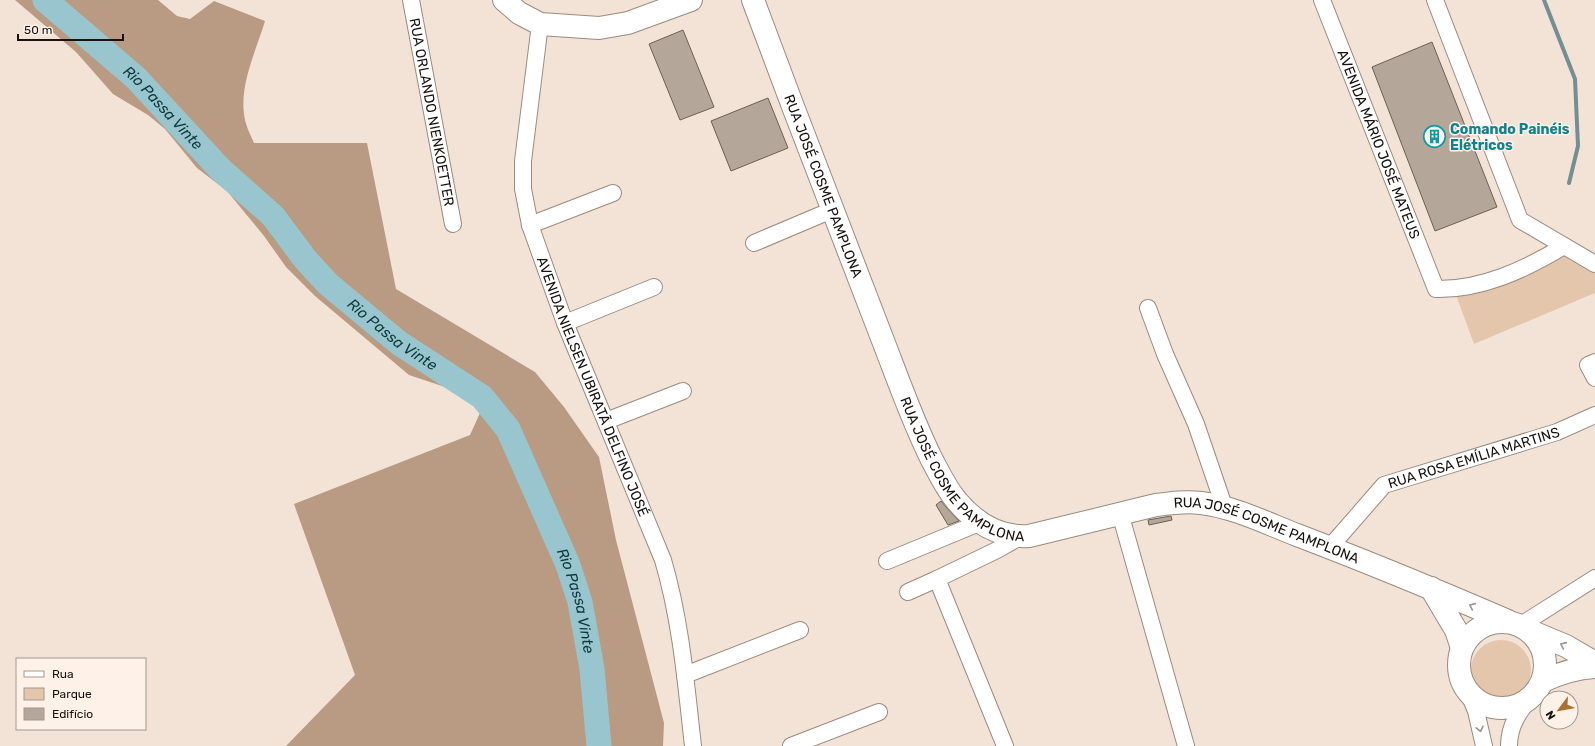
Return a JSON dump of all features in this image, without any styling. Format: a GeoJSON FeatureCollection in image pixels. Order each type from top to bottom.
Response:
{"type":"FeatureCollection","features":[{"type":"Feature","properties":{"kind":"main road"},"geometry":{"type":"LineString","coordinates":[[504,0],[519,13],[540,24],[579,28],[613,27],[645,18],[691,0]]}},
{"type":"Feature","properties":{"kind":"main road","name":"RUA JOSÉ COSME PAMPLONA"},"geometry":{"type":"LineString","coordinates":[[753,0],[832,210],[921,439],[946,485],[956,500],[979,523],[997,532],[1020,537],[1040,534],[1120,513],[1176,502],[1202,503],[1225,509],[1330,547],[1431,588],[1566,646],[1595,663]]}},
{"type":"Feature","properties":{"kind":"main road"},"geometry":{"type":"LineString","coordinates":[[1431,588],[1454,624],[1462,648]]}},
{"type":"Feature","properties":{"kind":"main road"},"geometry":{"type":"LineString","coordinates":[[1537,689],[1546,668],[1544,654],[1539,641],[1520,626],[1494,622],[1480,627],[1470,636],[1462,648],[1459,661],[1460,675],[1466,687],[1477,700],[1492,707],[1501,708],[1517,705],[1537,689],[1564,671],[1595,667]]}},
{"type":"Feature","properties":{"kind":"street","name":"RUA ORLANDO NIENKOETTER"},"geometry":{"type":"LineString","coordinates":[[411,0],[453,224]]}},
{"type":"Feature","properties":{"kind":"street","name":"AVENIDA MÁRIO JOSÉ MATEUS"},"geometry":{"type":"LineString","coordinates":[[1322,0],[1436,289],[1465,287],[1499,277],[1531,264],[1564,246]]}},
{"type":"Feature","properties":{"kind":"street"},"geometry":{"type":"LineString","coordinates":[[1435,0],[1520,220],[1595,264]]}},
{"type":"Feature","properties":{"kind":"street","name":"AVENIDA NIELSEN UBIRATÃ DELFINO JOSÉ"},"geometry":{"type":"LineString","coordinates":[[540,24],[523,161],[522,189],[530,225],[565,323],[663,560],[677,615],[693,746]]}},
{"type":"Feature","properties":{"kind":"street"},"geometry":{"type":"LineString","coordinates":[[530,225],[613,193]]}},
{"type":"Feature","properties":{"kind":"street"},"geometry":{"type":"LineString","coordinates":[[754,243],[832,210]]}},
{"type":"Feature","properties":{"kind":"street"},"geometry":{"type":"LineString","coordinates":[[565,323],[654,287]]}},
{"type":"Feature","properties":{"kind":"street"},"geometry":{"type":"LineString","coordinates":[[1148,308],[1165,354],[1196,424],[1225,509]]}},
{"type":"Feature","properties":{"kind":"street"},"geometry":{"type":"LineString","coordinates":[[1595,362],[1588,365],[1595,378]]}},
{"type":"Feature","properties":{"kind":"street"},"geometry":{"type":"LineString","coordinates":[[606,421],[683,390]]}},
{"type":"Feature","properties":{"kind":"street","name":"RUA ROSA EMÍLIA MARTINS"},"geometry":{"type":"LineString","coordinates":[[1330,547],[1384,485],[1557,432],[1595,415]]}},
{"type":"Feature","properties":{"kind":"street"},"geometry":{"type":"LineString","coordinates":[[1120,513],[1186,746]]}},
{"type":"Feature","properties":{"kind":"street"},"geometry":{"type":"LineString","coordinates":[[887,561],[979,523]]}},
{"type":"Feature","properties":{"kind":"street"},"geometry":{"type":"LineString","coordinates":[[908,592],[997,550],[1020,537]]}},
{"type":"Feature","properties":{"kind":"street"},"geometry":{"type":"LineString","coordinates":[[1520,626],[1595,578]]}},
{"type":"Feature","properties":{"kind":"street"},"geometry":{"type":"LineString","coordinates":[[937,579],[1005,746]]}},
{"type":"Feature","properties":{"kind":"street"},"geometry":{"type":"LineString","coordinates":[[685,675],[800,630]]}},
{"type":"Feature","properties":{"kind":"street"},"geometry":{"type":"LineString","coordinates":[[1466,687],[1476,711],[1484,746]]}},
{"type":"Feature","properties":{"kind":"street"},"geometry":{"type":"LineString","coordinates":[[1509,746],[1510,730],[1513,722],[1517,714],[1537,689]]}},
{"type":"Feature","properties":{"kind":"street"},"geometry":{"type":"LineString","coordinates":[[791,746],[879,712]]}},
{"type":"Feature","properties":{"kind":"green space"},"geometry":{"type":"Polygon","coordinates":[[[1565,252],[1595,271],[1595,293],[1474,344],[1456,295],[1565,252]]]}},
{"type":"Feature","properties":{"kind":"green space"},"geometry":{"type":"Polygon","coordinates":[[[1495,640],[1507,640],[1518,645],[1526,653],[1531,664],[1529,682],[1518,695],[1507,700],[1495,700],[1484,695],[1476,687],[1471,676],[1471,664],[1476,653],[1484,645],[1495,640]]]}},
{"type":"Feature","properties":{"kind":"shaded area"},"geometry":{"type":"Polygon","coordinates":[[[15,0],[158,0],[177,16],[190,19],[214,1],[265,21],[250,67],[243,102],[245,118],[254,143],[367,143],[396,289],[535,372],[564,407],[599,457],[616,540],[664,723],[663,746],[286,746],[355,675],[294,504],[470,435],[480,413],[470,397],[409,375],[315,296],[286,267],[264,236],[227,191],[197,168],[165,129],[148,115],[113,94],[76,52],[15,0]]]}},
{"type":"Feature","properties":{"kind":"building"},"geometry":{"type":"Polygon","coordinates":[[[683,30],[714,107],[680,120],[649,44],[683,30]]]}},
{"type":"Feature","properties":{"kind":"building","name":"Comando Painéis Elétricos"},"geometry":{"type":"Polygon","coordinates":[[[1432,42],[1497,207],[1435,231],[1372,67],[1432,42]]]}},
{"type":"Feature","properties":{"kind":"building"},"geometry":{"type":"Polygon","coordinates":[[[768,98],[788,148],[731,171],[711,121],[768,98]]]}},
{"type":"Feature","properties":{"kind":"building"},"geometry":{"type":"Polygon","coordinates":[[[941,501],[959,521],[948,525],[936,505],[941,501]]]}},
{"type":"Feature","properties":{"kind":"building"},"geometry":{"type":"Polygon","coordinates":[[[1171,516],[1172,520],[1149,525],[1148,520],[1171,516]]]}},
{"type":"Feature","properties":{"kind":"waterway","name":"Rio Passa Vinte"},"geometry":{"type":"LineString","coordinates":[[45,0],[136,78],[220,169],[273,216],[305,259],[328,284],[399,343],[482,397],[508,429],[568,565],[580,602],[592,669],[599,746]]}},
{"type":"Feature","properties":{"kind":"waterway"},"geometry":{"type":"LineString","coordinates":[[1544,0],[1575,79],[1578,146],[1569,183]]}},
{"type":"Feature","properties":{"kind":"place","name":"Comando Painéis Elétricos"},"geometry":{"type":"Point","coordinates":[1434,137]}}]}
